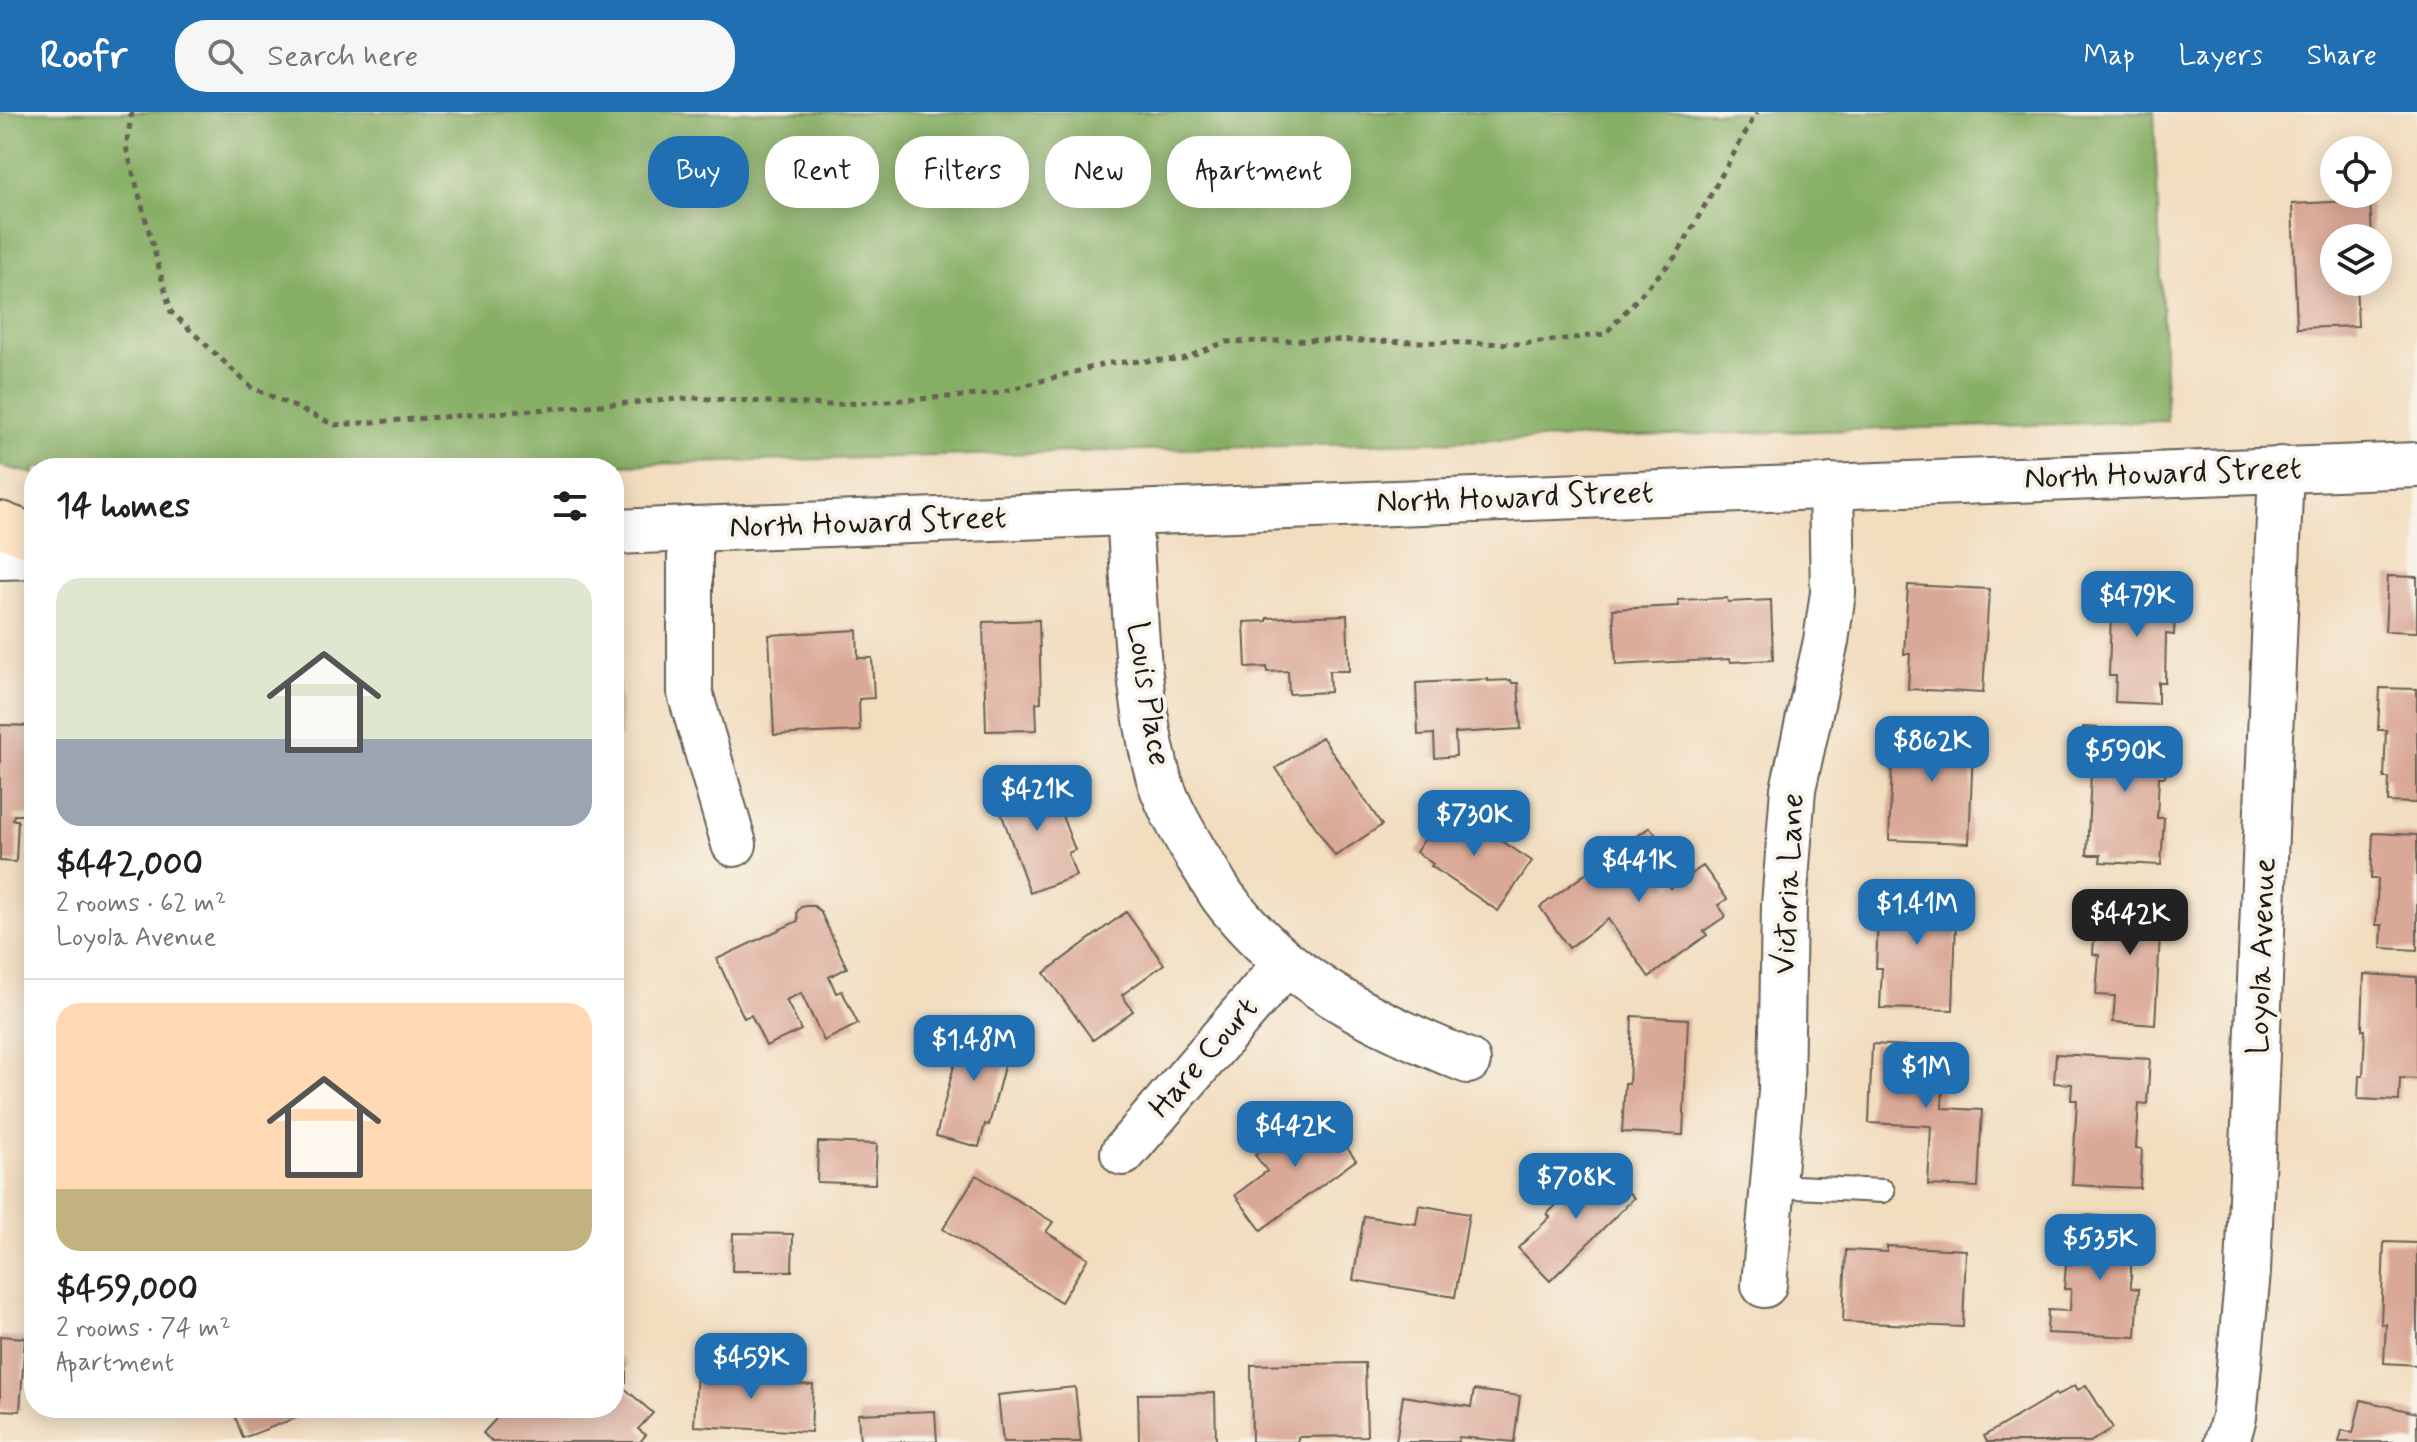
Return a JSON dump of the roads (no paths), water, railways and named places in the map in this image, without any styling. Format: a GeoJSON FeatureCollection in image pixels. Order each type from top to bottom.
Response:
{"type":"FeatureCollection","features":[{"type":"Feature","properties":{"kind":"street","name":"North Howard Street"},"geometry":{"type":"LineString","coordinates":[[624,532],[2417,465]]}},
{"type":"Feature","properties":{"kind":"street","name":"Loyola Avenue"},"geometry":{"type":"LineString","coordinates":[[2227,1442],[2236,1406],[2248,1272],[2281,469]]}},
{"type":"Feature","properties":{"kind":"street","name":"Victoria Lane"},"geometry":{"type":"LineString","coordinates":[[1764,1285],[1781,1092],[1784,905],[1793,789],[1826,641],[1833,593],[1831,486]]}},
{"type":"Feature","properties":{"kind":"street","name":"Louis Place"},"geometry":{"type":"LineString","coordinates":[[1129,513],[1139,678],[1156,770],[1181,830],[1223,896],[1286,963],[1340,1002],[1407,1036],[1468,1061]]}},
{"type":"Feature","properties":{"kind":"street"},"geometry":{"type":"LineString","coordinates":[[690,529],[690,693],[734,844]]}},
{"type":"Feature","properties":{"kind":"street","name":"Hare Court"},"geometry":{"type":"LineString","coordinates":[[1123,1153],[1286,963]]}},
{"type":"Feature","properties":{"kind":"lane"},"geometry":{"type":"LineString","coordinates":[[1773,1186],[1883,1191]]}}]}
